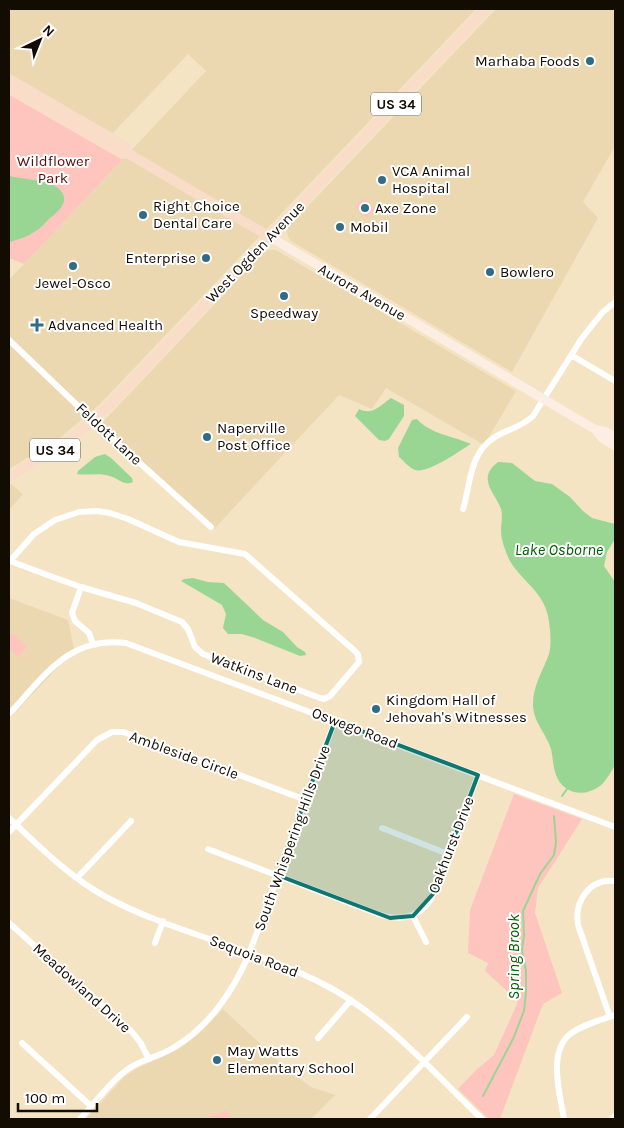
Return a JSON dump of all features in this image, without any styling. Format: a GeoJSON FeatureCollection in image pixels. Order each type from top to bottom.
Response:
{"type":"FeatureCollection","features":[{"type":"Feature","properties":{"kind":"main road","name":"West Ogden Avenue"},"geometry":{"type":"LineString","coordinates":[[9,478],[48,455],[94,420],[486,9]]}},
{"type":"Feature","properties":{"kind":"main road","name":"Aurora Avenue"},"geometry":{"type":"LineString","coordinates":[[9,79],[125,146],[128,153],[596,430],[602,438],[615,446]]}},
{"type":"Feature","properties":{"kind":"main road","name":"Aurora Avenue"},"geometry":{"type":"LineString","coordinates":[[9,89],[122,154],[128,153]]}},
{"type":"Feature","properties":{"kind":"main road","name":"Aurora Avenue"},"geometry":{"type":"LineString","coordinates":[[596,430],[604,431],[615,437]]}},
{"type":"Feature","properties":{"kind":"street"},"geometry":{"type":"LineString","coordinates":[[463,509],[467,497],[470,474],[474,461],[480,451],[494,437],[528,421],[590,327],[615,302]]}},
{"type":"Feature","properties":{"kind":"street","name":"Feldott Lane"},"geometry":{"type":"LineString","coordinates":[[9,340],[211,527]]}},
{"type":"Feature","properties":{"kind":"street"},"geometry":{"type":"LineString","coordinates":[[571,354],[615,381]]}},
{"type":"Feature","properties":{"kind":"street","name":"Watkins Lane"},"geometry":{"type":"LineString","coordinates":[[97,511],[116,515],[179,542],[239,552],[250,557],[356,652],[359,659],[357,666],[330,696],[324,699],[320,698],[202,654],[195,647],[185,626],[177,620],[136,603],[80,587],[10,560],[41,529],[60,518],[79,512],[97,511]]}},
{"type":"Feature","properties":{"kind":"street"},"geometry":{"type":"LineString","coordinates":[[80,587],[72,613],[75,621],[89,633],[92,644]]}},
{"type":"Feature","properties":{"kind":"street","name":"Oswego Road"},"geometry":{"type":"LineString","coordinates":[[9,714],[59,661],[75,650],[92,644],[117,642],[135,646],[615,827]]}},
{"type":"Feature","properties":{"kind":"street","name":"South Whispering Hills Drive"},"geometry":{"type":"LineString","coordinates":[[80,1119],[124,1073],[178,1045],[198,1029],[231,990],[249,954],[336,721]]}},
{"type":"Feature","properties":{"kind":"street","name":"Ambleside Circle"},"geometry":{"type":"LineString","coordinates":[[9,832],[96,740],[112,732],[123,732],[138,737],[306,800]]}},
{"type":"Feature","properties":{"kind":"street","name":"Oakhurst Drive"},"geometry":{"type":"LineString","coordinates":[[413,916],[423,909],[431,899],[478,775]]}},
{"type":"Feature","properties":{"kind":"street","name":"Sequoia Road"},"geometry":{"type":"LineString","coordinates":[[9,818],[55,861],[77,878],[124,906],[304,975],[350,1000],[378,1020],[482,1119]]}},
{"type":"Feature","properties":{"kind":"street"},"geometry":{"type":"LineString","coordinates":[[77,878],[131,821]]}},
{"type":"Feature","properties":{"kind":"street"},"geometry":{"type":"LineString","coordinates":[[382,828],[448,854]]}},
{"type":"Feature","properties":{"kind":"street"},"geometry":{"type":"LineString","coordinates":[[208,849],[390,918],[397,919],[413,916],[426,942]]}},
{"type":"Feature","properties":{"kind":"street"},"geometry":{"type":"LineString","coordinates":[[564,1119],[556,1064],[559,1048],[563,1041],[573,1032],[613,1016],[578,925],[576,913],[580,900],[590,888],[602,882],[615,881]]}},
{"type":"Feature","properties":{"kind":"street"},"geometry":{"type":"LineString","coordinates":[[155,943],[163,921]]}},
{"type":"Feature","properties":{"kind":"street","name":"Meadowland Drive"},"geometry":{"type":"LineString","coordinates":[[9,923],[132,1032],[149,1059]]}},
{"type":"Feature","properties":{"kind":"street"},"geometry":{"type":"LineString","coordinates":[[318,1038],[350,1000]]}},
{"type":"Feature","properties":{"kind":"street"},"geometry":{"type":"LineString","coordinates":[[370,1119],[467,1017]]}},
{"type":"Feature","properties":{"kind":"street"},"geometry":{"type":"LineString","coordinates":[[22,1043],[91,1106]]}},
{"type":"Feature","properties":{"kind":"street"},"geometry":{"type":"LineString","coordinates":[[612,1119],[615,1116]]}},
{"type":"Feature","properties":{"kind":"highlighted area"},"geometry":{"type":"Polygon","coordinates":[[[335,721],[478,775],[433,894],[413,916],[390,918],[277,875],[335,721]]]}},
{"type":"Feature","properties":{"kind":"shaded area"},"geometry":{"type":"Polygon","coordinates":[[[9,9],[476,9],[100,404],[56,441],[9,469],[9,280],[206,71],[188,54],[111,135],[9,76],[9,9]]]}},
{"type":"Feature","properties":{"kind":"shaded area"},"geometry":{"type":"Polygon","coordinates":[[[496,9],[615,9],[615,146],[583,202],[598,218],[512,372],[291,241],[287,231],[289,226],[496,9]]]}},
{"type":"Feature","properties":{"kind":"shaded area"},"geometry":{"type":"Polygon","coordinates":[[[268,250],[276,250],[516,391],[484,445],[386,388],[372,409],[339,395],[214,529],[99,426],[263,253],[268,250]]]}},
{"type":"Feature","properties":{"kind":"shaded area"},"geometry":{"type":"Polygon","coordinates":[[[11,484],[23,494],[9,510],[9,485],[11,484]]]}},
{"type":"Feature","properties":{"kind":"shaded area"},"geometry":{"type":"Polygon","coordinates":[[[9,598],[68,620],[75,654],[62,663],[9,719],[9,598]]]}},
{"type":"Feature","properties":{"kind":"shaded area","name":"May Watts Elementary School"},"geometry":{"type":"Polygon","coordinates":[[[223,1009],[288,1070],[311,1087],[335,1095],[311,1119],[86,1119],[124,1077],[136,1069],[179,1049],[201,1032],[223,1009]]]}},
{"type":"Feature","properties":{"kind":"green space","name":"Wildflower Park"},"geometry":{"type":"Polygon","coordinates":[[[9,92],[123,159],[24,264],[9,258],[9,92]]]}},
{"type":"Feature","properties":{"kind":"green space","name":"Axe Zone"},"geometry":{"type":"Polygon","coordinates":[[[363,198],[375,209],[367,218],[355,206],[363,198]]]}},
{"type":"Feature","properties":{"kind":"green space"},"geometry":{"type":"Polygon","coordinates":[[[12,632],[27,647],[18,657],[9,648],[9,635],[12,632]]]}},
{"type":"Feature","properties":{"kind":"green space"},"geometry":{"type":"Polygon","coordinates":[[[514,794],[582,819],[538,888],[535,913],[562,993],[543,1004],[500,1119],[489,1119],[458,1089],[494,1055],[517,1004],[517,1000],[485,971],[488,963],[468,953],[470,910],[514,794]]]}},
{"type":"Feature","properties":{"kind":"green space"},"geometry":{"type":"Polygon","coordinates":[[[228,1110],[230,1119],[206,1119],[228,1110]]]}},
{"type":"Feature","properties":{"kind":"water"},"geometry":{"type":"Polygon","coordinates":[[[9,176],[42,181],[54,185],[62,192],[64,201],[60,209],[38,229],[25,237],[9,242],[9,176]]]}},
{"type":"Feature","properties":{"kind":"water"},"geometry":{"type":"Polygon","coordinates":[[[391,398],[404,405],[404,416],[389,439],[385,441],[379,440],[355,416],[359,409],[364,411],[372,410],[391,398]]]}},
{"type":"Feature","properties":{"kind":"water"},"geometry":{"type":"Polygon","coordinates":[[[417,419],[428,428],[471,444],[428,469],[415,470],[399,457],[398,448],[412,420],[417,419]]]}},
{"type":"Feature","properties":{"kind":"water"},"geometry":{"type":"Polygon","coordinates":[[[105,454],[132,478],[133,482],[124,483],[106,475],[77,474],[95,457],[105,454]]]}},
{"type":"Feature","properties":{"kind":"water","name":"Lake Osborne"},"geometry":{"type":"Polygon","coordinates":[[[498,462],[512,463],[535,481],[552,484],[570,497],[592,518],[615,524],[615,539],[607,552],[604,566],[615,582],[615,765],[600,786],[587,792],[581,793],[569,790],[559,781],[555,772],[549,743],[535,716],[533,697],[550,650],[549,620],[541,599],[512,565],[503,544],[501,509],[489,486],[488,480],[488,474],[498,462]]]}},
{"type":"Feature","properties":{"kind":"water"},"geometry":{"type":"Polygon","coordinates":[[[193,578],[208,582],[224,583],[263,620],[283,632],[306,655],[300,656],[242,634],[228,634],[223,628],[226,614],[222,605],[181,581],[193,578]]]}},
{"type":"Feature","properties":{"kind":"waterway","name":"Spring Brook"},"geometry":{"type":"LineString","coordinates":[[562,796],[567,789]]}},
{"type":"Feature","properties":{"kind":"waterway","name":"Spring Brook"},"geometry":{"type":"LineString","coordinates":[[483,1096],[513,1039],[524,1011],[526,971],[522,951],[524,935],[523,911],[540,874],[554,855],[556,842],[554,816]]}},
{"type":"Feature","properties":{"kind":"place","name":"Marhaba Foods"},"geometry":{"type":"Point","coordinates":[590,61]}},
{"type":"Feature","properties":{"kind":"place","name":"VCA Animal Hospital"},"geometry":{"type":"Point","coordinates":[382,180]}},
{"type":"Feature","properties":{"kind":"place","name":"Axe Zone"},"geometry":{"type":"Point","coordinates":[365,208]}},
{"type":"Feature","properties":{"kind":"place","name":"Right Choice Dental Care"},"geometry":{"type":"Point","coordinates":[143,215]}},
{"type":"Feature","properties":{"kind":"place","name":"Mobil"},"geometry":{"type":"Point","coordinates":[340,227]}},
{"type":"Feature","properties":{"kind":"place","name":"Enterprise"},"geometry":{"type":"Point","coordinates":[206,258]}},
{"type":"Feature","properties":{"kind":"place","name":"Jewel-Osco"},"geometry":{"type":"Point","coordinates":[73,266]}},
{"type":"Feature","properties":{"kind":"place","name":"Bowlero"},"geometry":{"type":"Point","coordinates":[490,272]}},
{"type":"Feature","properties":{"kind":"place","name":"Speedway"},"geometry":{"type":"Point","coordinates":[284,296]}},
{"type":"Feature","properties":{"kind":"place","name":"Advanced Health"},"geometry":{"type":"Point","coordinates":[37,325]}},
{"type":"Feature","properties":{"kind":"place","name":"Naperville Post Office"},"geometry":{"type":"Point","coordinates":[207,437]}},
{"type":"Feature","properties":{"kind":"place","name":"Kingdom Hall of Jehovah's Witnesses"},"geometry":{"type":"Point","coordinates":[376,709]}},
{"type":"Feature","properties":{"kind":"place","name":"May Watts Elementary School"},"geometry":{"type":"Point","coordinates":[217,1060]}}]}
